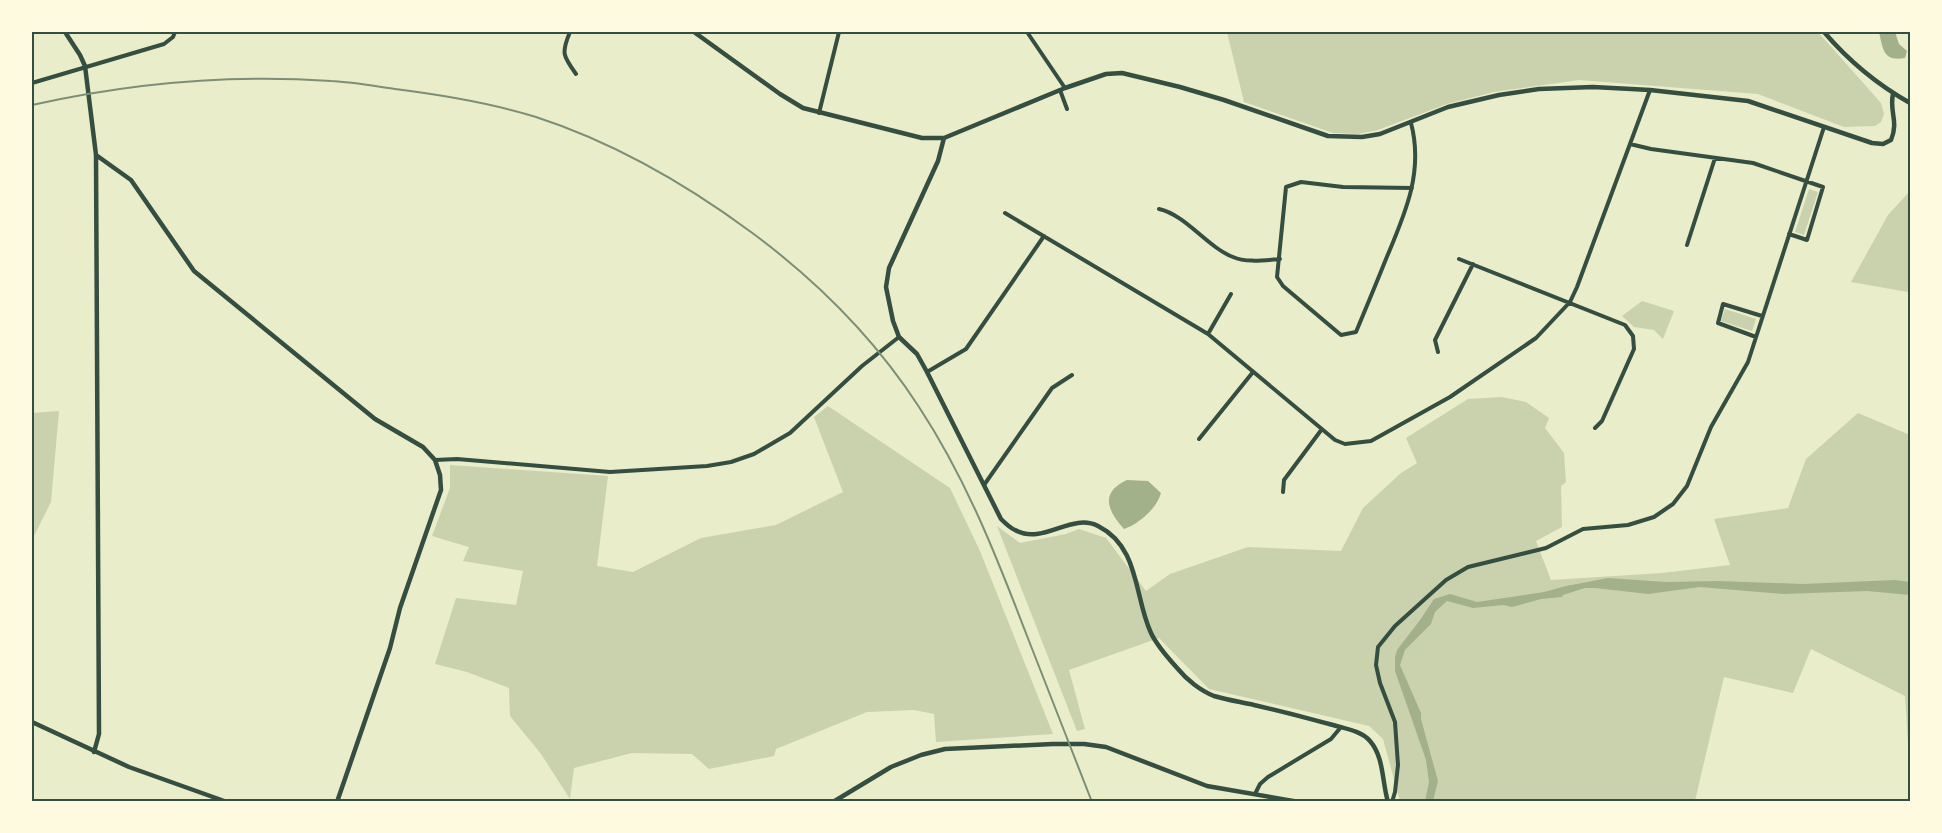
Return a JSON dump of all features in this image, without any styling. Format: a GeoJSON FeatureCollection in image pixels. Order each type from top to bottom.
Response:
{"type":"FeatureCollection","features":[{"type":"Feature","properties":{"kind":"street"},"geometry":{"type":"LineString","coordinates":[[65,32],[85,66],[85,81],[96,155],[99,734],[94,752]]}},
{"type":"Feature","properties":{"kind":"street"},"geometry":{"type":"LineString","coordinates":[[32,83],[164,44],[173,37],[175,32]]}},
{"type":"Feature","properties":{"kind":"street"},"geometry":{"type":"LineString","coordinates":[[570,32],[563,53],[576,74]]}},
{"type":"Feature","properties":{"kind":"street"},"geometry":{"type":"LineString","coordinates":[[694,32],[803,108],[922,138],[944,138],[1062,89],[1106,74],[1122,73],[1213,97],[1328,136],[1380,134],[1448,107],[1474,100],[1539,89],[1593,87],[1650,90],[1748,101],[1824,128],[1872,143],[1883,144],[1891,140],[1896,130],[1892,104],[1893,93]]}},
{"type":"Feature","properties":{"kind":"street"},"geometry":{"type":"LineString","coordinates":[[819,113],[839,32]]}},
{"type":"Feature","properties":{"kind":"street"},"geometry":{"type":"LineString","coordinates":[[1027,32],[1062,89],[1067,110]]}},
{"type":"Feature","properties":{"kind":"street"},"geometry":{"type":"LineString","coordinates":[[1824,32],[1837,47],[1893,93],[1911,103]]}},
{"type":"Feature","properties":{"kind":"street"},"geometry":{"type":"LineString","coordinates":[[1005,213],[1208,334],[1335,440],[1345,444],[1371,441],[1450,397],[1536,338],[1570,302],[1650,90]]}},
{"type":"Feature","properties":{"kind":"street"},"geometry":{"type":"LineString","coordinates":[[1411,123],[1415,139],[1414,179],[1412,188],[1407,209],[1356,332],[1341,335],[1282,286],[1277,277],[1286,187],[1301,182],[1343,187],[1412,188]]}},
{"type":"Feature","properties":{"kind":"street"},"geometry":{"type":"LineString","coordinates":[[1390,801],[1395,792],[1398,765],[1395,722],[1380,683],[1376,665],[1378,647],[1395,626],[1446,580],[1468,567],[1546,548],[1583,530],[1628,525],[1654,517],[1673,504],[1687,486],[1711,427],[1748,362],[1805,180],[1824,128]]}},
{"type":"Feature","properties":{"kind":"street"},"geometry":{"type":"LineString","coordinates":[[944,138],[938,161],[889,268],[886,287],[889,306],[899,337],[917,354],[1001,519],[1014,530],[1026,535],[1044,534],[1084,522],[1097,525],[1113,537],[1126,554],[1134,571],[1150,631],[1158,646],[1179,671],[1200,689],[1214,696],[1299,715],[1361,734],[1370,740],[1376,750],[1390,801]]}},
{"type":"Feature","properties":{"kind":"street"},"geometry":{"type":"LineString","coordinates":[[1630,144],[1753,163],[1823,188],[1807,240],[1789,234]]}},
{"type":"Feature","properties":{"kind":"street"},"geometry":{"type":"LineString","coordinates":[[96,155],[131,180],[194,271],[375,419],[423,447],[435,460],[441,490],[337,801]]}},
{"type":"Feature","properties":{"kind":"street"},"geometry":{"type":"LineString","coordinates":[[1687,245],[1715,158]]}},
{"type":"Feature","properties":{"kind":"street"},"geometry":{"type":"LineString","coordinates":[[1159,209],[1168,211],[1234,258],[1280,259]]}},
{"type":"Feature","properties":{"kind":"street"},"geometry":{"type":"LineString","coordinates":[[927,372],[966,349],[1044,236]]}},
{"type":"Feature","properties":{"kind":"street"},"geometry":{"type":"LineString","coordinates":[[1459,259],[1625,325],[1633,336],[1634,348],[1602,421],[1595,428]]}},
{"type":"Feature","properties":{"kind":"street"},"geometry":{"type":"LineString","coordinates":[[1438,352],[1435,340],[1473,264]]}},
{"type":"Feature","properties":{"kind":"street"},"geometry":{"type":"LineString","coordinates":[[1208,334],[1231,294]]}},
{"type":"Feature","properties":{"kind":"street"},"geometry":{"type":"LineString","coordinates":[[1756,337],[1718,323],[1723,304],[1762,316]]}},
{"type":"Feature","properties":{"kind":"street"},"geometry":{"type":"LineString","coordinates":[[435,460],[457,459],[610,472],[707,466],[731,462],[754,454],[790,433],[862,366],[899,337]]}},
{"type":"Feature","properties":{"kind":"street"},"geometry":{"type":"LineString","coordinates":[[1199,439],[1253,372]]}},
{"type":"Feature","properties":{"kind":"street"},"geometry":{"type":"LineString","coordinates":[[984,485],[1052,388],[1072,375]]}},
{"type":"Feature","properties":{"kind":"street"},"geometry":{"type":"LineString","coordinates":[[1283,492],[1284,480],[1322,429]]}},
{"type":"Feature","properties":{"kind":"street"},"geometry":{"type":"LineString","coordinates":[[32,722],[129,767],[227,801]]}},
{"type":"Feature","properties":{"kind":"street"},"geometry":{"type":"LineString","coordinates":[[1255,795],[1260,784],[1268,777],[1331,739],[1341,727]]}},
{"type":"Feature","properties":{"kind":"street"},"geometry":{"type":"LineString","coordinates":[[833,801],[891,767],[945,748],[1053,744],[1106,747],[1207,786],[1299,801]]}},
{"type":"Feature","properties":{"kind":"shaded area"},"geometry":{"type":"Polygon","coordinates":[[[1227,32],[1818,32],[1881,103],[1884,114],[1881,122],[1875,126],[1844,127],[1758,94],[1579,80],[1494,92],[1447,104],[1378,130],[1358,134],[1333,133],[1244,102],[1227,32]]]}},
{"type":"Feature","properties":{"kind":"shaded area"},"geometry":{"type":"Polygon","coordinates":[[[1879,32],[1895,32],[1899,44],[1907,51],[1905,58],[1892,58],[1885,53],[1879,32]]]}},
{"type":"Feature","properties":{"kind":"shaded area"},"geometry":{"type":"Polygon","coordinates":[[[1809,189],[1818,192],[1804,235],[1795,232],[1809,189]]]}},
{"type":"Feature","properties":{"kind":"shaded area"},"geometry":{"type":"Polygon","coordinates":[[[1910,191],[1908,292],[1851,282],[1888,215],[1910,191]]]}},
{"type":"Feature","properties":{"kind":"shaded area"},"geometry":{"type":"Polygon","coordinates":[[[1642,301],[1674,311],[1663,339],[1654,330],[1634,327],[1622,316],[1642,301]]]}},
{"type":"Feature","properties":{"kind":"shaded area"},"geometry":{"type":"Polygon","coordinates":[[[1725,309],[1756,319],[1752,331],[1721,321],[1725,309]]]}},
{"type":"Feature","properties":{"kind":"shaded area"},"geometry":{"type":"Polygon","coordinates":[[[1502,397],[1526,402],[1549,418],[1545,428],[1564,453],[1566,482],[1561,486],[1562,527],[1536,541],[1551,580],[1662,573],[1730,565],[1714,519],[1788,508],[1806,459],[1858,413],[1910,435],[1910,759],[1905,696],[1811,649],[1793,693],[1724,677],[1695,801],[1400,801],[1383,739],[1369,726],[1209,689],[1159,638],[1069,670],[1085,729],[1077,731],[997,526],[1020,543],[1066,534],[1079,529],[1106,538],[1146,591],[1170,574],[1248,547],[1341,551],[1363,508],[1401,473],[1417,463],[1406,438],[1468,399],[1502,397]]]}},
{"type":"Feature","properties":{"kind":"shaded area"},"geometry":{"type":"Polygon","coordinates":[[[828,406],[950,488],[980,551],[1053,734],[936,742],[934,714],[914,710],[867,712],[776,749],[774,756],[709,769],[692,754],[632,753],[574,768],[570,799],[541,754],[510,716],[509,688],[467,672],[435,664],[456,598],[516,605],[523,571],[463,561],[469,547],[432,536],[450,488],[450,465],[608,476],[597,566],[633,572],[701,538],[776,525],[843,492],[814,417],[828,406]]]}},
{"type":"Feature","properties":{"kind":"shaded area"},"geometry":{"type":"Polygon","coordinates":[[[59,411],[51,502],[32,537],[32,413],[59,411]]]}},
{"type":"Feature","properties":{"kind":"shaded area"},"geometry":{"type":"Polygon","coordinates":[[[1127,480],[1148,481],[1161,493],[1147,515],[1124,529],[1114,516],[1109,503],[1112,491],[1127,480]]]}},
{"type":"Feature","properties":{"kind":"shaded area"},"geometry":{"type":"Polygon","coordinates":[[[1608,578],[1666,582],[1803,584],[1895,580],[1910,582],[1910,595],[1867,591],[1784,594],[1700,587],[1648,594],[1585,588],[1562,597],[1541,599],[1512,607],[1503,605],[1473,608],[1447,601],[1435,612],[1431,624],[1405,650],[1400,665],[1421,713],[1438,781],[1433,801],[1425,801],[1429,782],[1426,760],[1395,671],[1395,657],[1397,650],[1434,599],[1450,594],[1477,602],[1544,592],[1608,578]]]}},
{"type":"Feature","properties":{"kind":"railway"},"geometry":{"type":"LineString","coordinates":[[32,105],[106,91],[180,82],[293,79],[363,84],[467,100],[536,117],[621,152],[701,197],[775,251],[843,312],[864,334],[919,407],[952,463],[980,521],[1092,802]]}}]}
